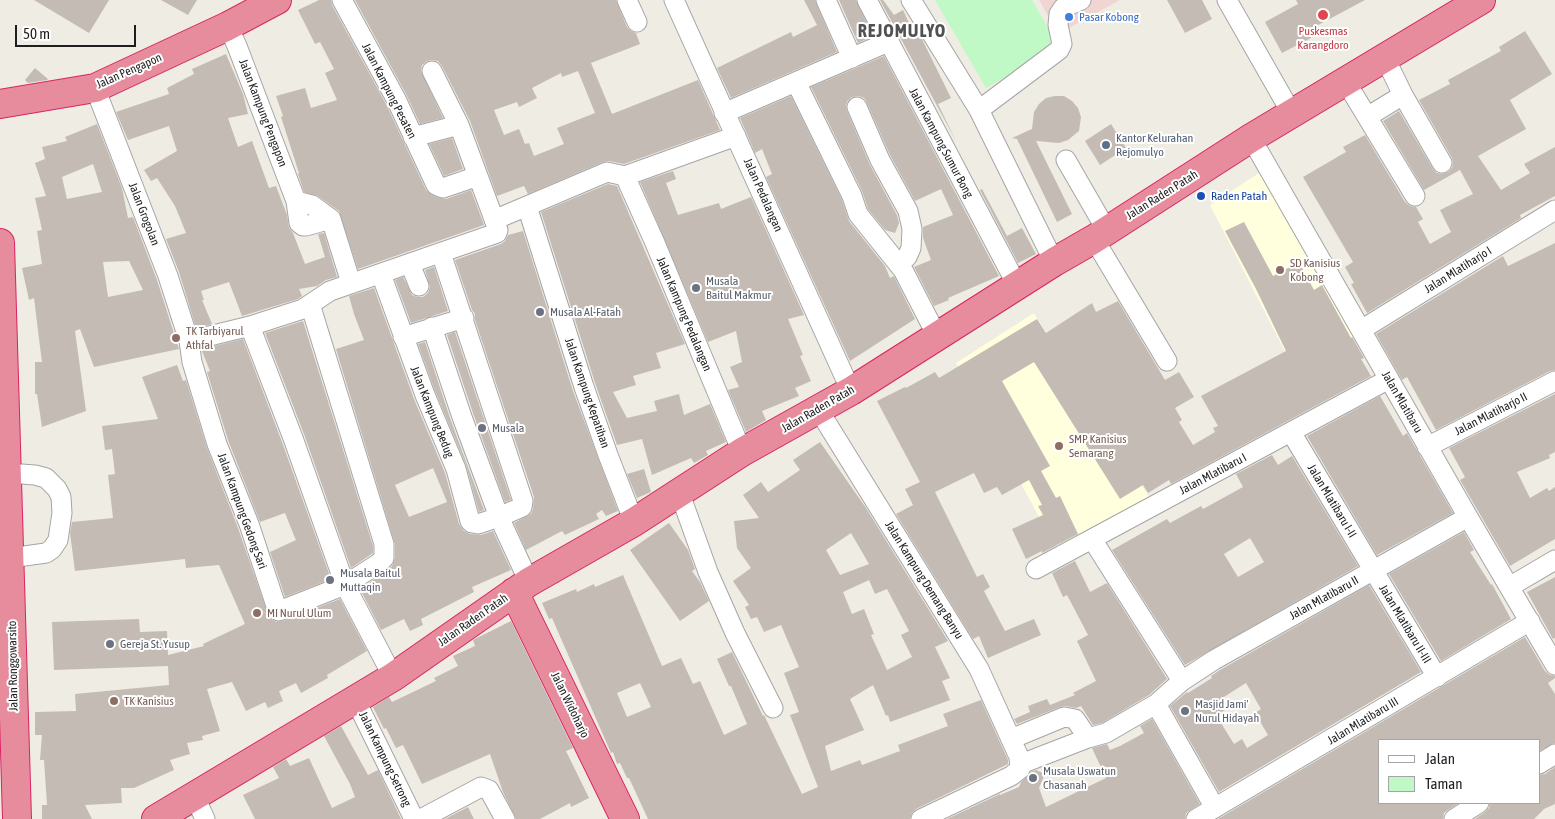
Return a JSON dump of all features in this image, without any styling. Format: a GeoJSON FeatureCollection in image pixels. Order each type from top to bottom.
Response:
{"type":"FeatureCollection","features":[{"type":"Feature","properties":{"kind":"highway","name":"Jalan Pengapon"},"geometry":{"type":"LineString","coordinates":[[0,104],[95,88],[228,26],[277,0]]}},
{"type":"Feature","properties":{"kind":"highway","name":"Jalan Raden Patah"},"geometry":{"type":"LineString","coordinates":[[156,819],[200,808],[355,699],[393,677],[521,587],[680,494],[742,452],[851,391],[1252,138],[1481,0]]}},
{"type":"Feature","properties":{"kind":"highway","name":"Jalan Ronggowarsito"},"geometry":{"type":"LineString","coordinates":[[0,243],[16,819]]}},
{"type":"Feature","properties":{"kind":"highway","name":"Jalan Widoharjo"},"geometry":{"type":"LineString","coordinates":[[521,587],[625,819]]}},
{"type":"Feature","properties":{"kind":"street","name":"Jalan Kampung Pesaten"},"geometry":{"type":"LineString","coordinates":[[342,0],[396,99],[434,182],[438,187],[443,188],[478,176]]}},
{"type":"Feature","properties":{"kind":"street"},"geometry":{"type":"LineString","coordinates":[[627,0],[637,22]]}},
{"type":"Feature","properties":{"kind":"street","name":"Jalan Pedalangan"},"geometry":{"type":"LineString","coordinates":[[674,0],[851,391]]}},
{"type":"Feature","properties":{"kind":"street"},"geometry":{"type":"LineString","coordinates":[[826,0],[852,58]]}},
{"type":"Feature","properties":{"kind":"street","name":"Jalan Kampung Sumur Bong"},"geometry":{"type":"LineString","coordinates":[[867,0],[1017,285]]}},
{"type":"Feature","properties":{"kind":"street"},"geometry":{"type":"LineString","coordinates":[[911,0],[979,110],[1054,262]]}},
{"type":"Feature","properties":{"kind":"street"},"geometry":{"type":"LineString","coordinates":[[1227,0],[1292,114]]}},
{"type":"Feature","properties":{"kind":"street"},"geometry":{"type":"LineString","coordinates":[[979,110],[1059,50],[1062,44],[1058,25],[1059,14],[1063,8],[1079,1]]}},
{"type":"Feature","properties":{"kind":"street","name":"Jalan Kampung Pengapon"},"geometry":{"type":"LineString","coordinates":[[228,26],[296,201],[312,205],[331,219],[351,284]]}},
{"type":"Feature","properties":{"kind":"street"},"geometry":{"type":"LineString","coordinates":[[724,113],[888,42]]}},
{"type":"Feature","properties":{"kind":"street"},"geometry":{"type":"LineString","coordinates":[[1385,58],[1403,95],[1442,163]]}},
{"type":"Feature","properties":{"kind":"street"},"geometry":{"type":"LineString","coordinates":[[189,341],[250,326],[302,308],[330,291],[496,234],[498,230],[459,125],[432,71]]}},
{"type":"Feature","properties":{"kind":"street"},"geometry":{"type":"LineString","coordinates":[[796,82],[852,196],[858,214],[903,270],[937,336]]}},
{"type":"Feature","properties":{"kind":"street"},"geometry":{"type":"LineString","coordinates":[[1346,82],[1415,196]]}},
{"type":"Feature","properties":{"kind":"street","name":"Jalan Grogolan"},"geometry":{"type":"LineString","coordinates":[[95,88],[168,276],[189,341]]}},
{"type":"Feature","properties":{"kind":"street"},"geometry":{"type":"LineString","coordinates":[[1367,117],[1403,95]]}},
{"type":"Feature","properties":{"kind":"street"},"geometry":{"type":"LineString","coordinates":[[857,107],[880,160],[908,211],[912,229],[911,248],[907,256],[898,264]]}},
{"type":"Feature","properties":{"kind":"street"},"geometry":{"type":"LineString","coordinates":[[413,137],[459,125]]}},
{"type":"Feature","properties":{"kind":"street"},"geometry":{"type":"LineString","coordinates":[[494,220],[608,171],[625,176],[736,136]]}},
{"type":"Feature","properties":{"kind":"street","name":"Jalan Mlatibaru"},"geometry":{"type":"LineString","coordinates":[[1252,138],[1360,330],[1555,665]]}},
{"type":"Feature","properties":{"kind":"street"},"geometry":{"type":"LineString","coordinates":[[1066,160],[1100,235],[1167,360]]}},
{"type":"Feature","properties":{"kind":"street","name":"Jalan Kampung Pedalangan"},"geometry":{"type":"LineString","coordinates":[[625,176],[742,452]]}},
{"type":"Feature","properties":{"kind":"street","name":"Jalan Kampung Kepatihan"},"geometry":{"type":"LineString","coordinates":[[526,206],[584,387],[634,522]]}},
{"type":"Feature","properties":{"kind":"street","name":"Jalan Mlatiharjo I"},"geometry":{"type":"LineString","coordinates":[[1360,330],[1555,210]]}},
{"type":"Feature","properties":{"kind":"street","name":"Jalan Kampung Bedug"},"geometry":{"type":"LineString","coordinates":[[381,274],[425,395],[456,469],[470,521],[478,524],[499,517],[522,507],[523,504],[442,253]]}},
{"type":"Feature","properties":{"kind":"street"},"geometry":{"type":"LineString","coordinates":[[410,264],[419,286]]}},
{"type":"Feature","properties":{"kind":"street","name":"Jalan Kampung Gedong Sari"},"geometry":{"type":"LineString","coordinates":[[189,341],[192,362],[217,444],[250,524],[277,609],[282,611],[344,585],[383,560],[385,550],[310,304]]}},
{"type":"Feature","properties":{"kind":"street"},"geometry":{"type":"LineString","coordinates":[[403,337],[464,318]]}},
{"type":"Feature","properties":{"kind":"street"},"geometry":{"type":"LineString","coordinates":[[250,326],[344,585],[393,677]]}},
{"type":"Feature","properties":{"kind":"street","name":"Jalan Kampung Bedug"},"geometry":{"type":"LineString","coordinates":[[432,327],[462,417],[499,517],[521,587]]}},
{"type":"Feature","properties":{"kind":"street","name":"Jalan Mlatibaru I"},"geometry":{"type":"LineString","coordinates":[[1036,569],[1389,379]]}},
{"type":"Feature","properties":{"kind":"street","name":"Jalan Mlatiharjo II"},"geometry":{"type":"LineString","coordinates":[[1427,446],[1555,381]]}},
{"type":"Feature","properties":{"kind":"street"},"geometry":{"type":"LineString","coordinates":[[462,417],[492,409]]}},
{"type":"Feature","properties":{"kind":"street","name":"Jalan Kampung Demang Banyu"},"geometry":{"type":"LineString","coordinates":[[818,409],[979,669],[1020,761]]}},
{"type":"Feature","properties":{"kind":"street","name":"Jalan Mlatibaru I-II"},"geometry":{"type":"LineString","coordinates":[[1291,432],[1373,570]]}},
{"type":"Feature","properties":{"kind":"street"},"geometry":{"type":"LineString","coordinates":[[7,473],[35,475],[46,478],[58,489],[61,497],[62,512],[58,540],[52,549],[46,553],[10,558]]}},
{"type":"Feature","properties":{"kind":"street"},"geometry":{"type":"LineString","coordinates":[[680,494],[712,580],[735,633],[774,708]]}},
{"type":"Feature","properties":{"kind":"street","name":"Jalan Mlatibaru II"},"geometry":{"type":"LineString","coordinates":[[1020,761],[1106,733],[1156,704],[1182,681],[1214,660],[1468,517]]}},
{"type":"Feature","properties":{"kind":"street"},"geometry":{"type":"LineString","coordinates":[[1092,539],[1182,681]]}},
{"type":"Feature","properties":{"kind":"street"},"geometry":{"type":"LineString","coordinates":[[1509,587],[1555,560]]}},
{"type":"Feature","properties":{"kind":"street","name":"Jalan Mlatibaru II-III"},"geometry":{"type":"LineString","coordinates":[[1373,570],[1437,678]]}},
{"type":"Feature","properties":{"kind":"street","name":"Jalan Mlatibaru III"},"geometry":{"type":"LineString","coordinates":[[1196,819],[1437,678],[1530,621]]}},
{"type":"Feature","properties":{"kind":"street","name":"Jalan Kampung Setrong"},"geometry":{"type":"LineString","coordinates":[[355,699],[414,819]]}},
{"type":"Feature","properties":{"kind":"street"},"geometry":{"type":"LineString","coordinates":[[1156,704],[1215,808]]}},
{"type":"Feature","properties":{"kind":"street"},"geometry":{"type":"LineString","coordinates":[[1011,739],[1064,716],[1075,719],[1088,738]]}},
{"type":"Feature","properties":{"kind":"street"},"geometry":{"type":"LineString","coordinates":[[1540,763],[1555,754]]}},
{"type":"Feature","properties":{"kind":"street"},"geometry":{"type":"LineString","coordinates":[[921,819],[1011,776],[1020,768],[1020,761]]}},
{"type":"Feature","properties":{"kind":"street"},"geometry":{"type":"LineString","coordinates":[[421,819],[481,787],[489,790],[505,819]]}},
{"type":"Feature","properties":{"kind":"street"},"geometry":{"type":"LineString","coordinates":[[1454,819],[1477,804]]}},
{"type":"Feature","properties":{"kind":"shaded area","name":"Pasar Kobong"},"geometry":{"type":"Polygon","coordinates":[[[1039,0],[1120,0],[1058,34],[1039,0]]]}},
{"type":"Feature","properties":{"kind":"shaded area","name":"SD Kanisius Kobong"},"geometry":{"type":"Polygon","coordinates":[[[1259,173],[1356,335],[1294,369],[1210,205],[1259,173]]]}},
{"type":"Feature","properties":{"kind":"shaded area","name":"SMP Kanisius Semarang"},"geometry":{"type":"Polygon","coordinates":[[[1034,313],[1153,503],[1059,554],[956,363],[1034,313]]]}},
{"type":"Feature","properties":{"kind":"green space"},"geometry":{"type":"Polygon","coordinates":[[[935,0],[1032,0],[1059,47],[986,88],[935,0]]]}},
{"type":"Feature","properties":{"kind":"building"},"geometry":{"type":"Polygon","coordinates":[[[34,0],[109,0],[89,33],[34,0]]]}},
{"type":"Feature","properties":{"kind":"building"},"geometry":{"type":"Polygon","coordinates":[[[161,0],[197,0],[188,15],[161,0]]]}},
{"type":"Feature","properties":{"kind":"building"},"geometry":{"type":"Polygon","coordinates":[[[319,0],[331,0],[386,104],[426,190],[432,195],[446,199],[471,190],[484,225],[358,269],[339,211],[318,196],[304,192],[276,96],[305,88],[311,108],[337,100],[325,73],[334,69],[320,42],[315,44],[298,10],[319,0]]]}},
{"type":"Feature","properties":{"kind":"building"},"geometry":{"type":"Polygon","coordinates":[[[355,0],[616,0],[627,27],[636,33],[640,44],[591,63],[612,114],[698,80],[720,130],[624,164],[609,161],[603,162],[528,194],[524,186],[497,196],[470,121],[438,61],[427,61],[422,65],[421,71],[443,118],[420,124],[406,94],[355,0]],[[578,71],[562,77],[561,73],[532,88],[537,98],[519,107],[517,102],[494,110],[504,135],[519,129],[525,144],[529,143],[534,156],[564,144],[557,128],[595,113],[578,71]]]}},
{"type":"Feature","properties":{"kind":"building"},"geometry":{"type":"Polygon","coordinates":[[[804,0],[815,0],[837,52],[731,98],[717,68],[791,32],[793,37],[817,25],[804,0]]]}},
{"type":"Feature","properties":{"kind":"building"},"geometry":{"type":"Polygon","coordinates":[[[839,0],[856,0],[873,36],[858,43],[839,0]]]}},
{"type":"Feature","properties":{"kind":"building"},"geometry":{"type":"Polygon","coordinates":[[[880,0],[883,0],[894,15],[903,10],[910,25],[912,24],[920,35],[951,98],[938,104],[956,141],[880,0]]]}},
{"type":"Feature","properties":{"kind":"building"},"geometry":{"type":"Polygon","coordinates":[[[1167,0],[1202,0],[1212,19],[1185,33],[1167,0]]]}},
{"type":"Feature","properties":{"kind":"building"},"geometry":{"type":"Polygon","coordinates":[[[1296,0],[1365,0],[1307,31],[1311,38],[1282,53],[1265,22],[1298,4],[1296,0]]]}},
{"type":"Feature","properties":{"kind":"building"},"geometry":{"type":"Polygon","coordinates":[[[1525,31],[1552,74],[1510,100],[1526,129],[1478,156],[1501,190],[1530,173],[1524,164],[1555,147],[1555,196],[1520,215],[1521,218],[1367,313],[1351,284],[1354,283],[1345,267],[1353,262],[1303,177],[1346,152],[1343,147],[1365,135],[1405,202],[1410,206],[1416,207],[1423,219],[1418,222],[1430,244],[1451,232],[1440,210],[1473,194],[1460,170],[1424,190],[1383,121],[1399,111],[1433,169],[1441,174],[1448,172],[1452,168],[1452,158],[1419,100],[1450,84],[1448,80],[1501,51],[1499,47],[1525,31]]]}},
{"type":"Feature","properties":{"kind":"building"},"geometry":{"type":"Polygon","coordinates":[[[226,54],[243,94],[248,114],[228,118],[238,147],[252,141],[269,188],[276,186],[287,215],[289,228],[293,233],[305,264],[325,257],[318,234],[324,233],[337,277],[326,280],[317,286],[299,289],[302,296],[298,299],[242,316],[229,282],[201,291],[204,300],[202,300],[212,324],[196,328],[179,272],[166,239],[186,233],[175,206],[157,178],[151,181],[144,170],[177,151],[169,126],[128,140],[116,112],[169,94],[167,88],[194,74],[192,69],[226,54]]]}},
{"type":"Feature","properties":{"kind":"building"},"geometry":{"type":"Polygon","coordinates":[[[884,56],[999,276],[934,306],[914,267],[931,260],[923,238],[923,227],[953,215],[941,189],[915,201],[890,155],[864,98],[859,96],[852,97],[846,105],[847,111],[870,165],[897,215],[899,223],[895,233],[885,230],[868,209],[862,191],[811,87],[884,56]]]}},
{"type":"Feature","properties":{"kind":"building"},"geometry":{"type":"Polygon","coordinates":[[[35,68],[48,79],[28,83],[25,80],[35,68]]]}},
{"type":"Feature","properties":{"kind":"building"},"geometry":{"type":"Polygon","coordinates":[[[791,96],[842,200],[849,221],[885,266],[890,278],[894,276],[915,319],[850,361],[766,177],[772,174],[762,149],[755,153],[740,118],[791,96]]]}},
{"type":"Feature","properties":{"kind":"building"},"geometry":{"type":"Polygon","coordinates":[[[1064,96],[1072,101],[1078,108],[1081,117],[1079,131],[1068,140],[1059,143],[1036,141],[1072,214],[1057,222],[1017,139],[1012,138],[1032,129],[1034,112],[1039,104],[1046,98],[1064,96]]]}},
{"type":"Feature","properties":{"kind":"building"},"geometry":{"type":"Polygon","coordinates":[[[97,124],[122,188],[128,218],[133,217],[157,280],[179,349],[94,367],[80,329],[75,331],[86,411],[42,427],[37,394],[35,394],[35,362],[42,362],[34,298],[29,300],[22,268],[42,264],[37,231],[42,230],[35,198],[46,196],[35,163],[45,159],[42,147],[67,141],[65,137],[97,124]],[[93,164],[62,177],[67,199],[102,192],[93,164]],[[129,261],[103,262],[108,297],[143,290],[129,261]]]}},
{"type":"Feature","properties":{"kind":"building","name":"Kantor Kelurahan Rejomulyo"},"geometry":{"type":"Polygon","coordinates":[[[1111,124],[1126,148],[1100,165],[1085,141],[1111,124]]]}},
{"type":"Feature","properties":{"kind":"building"},"geometry":{"type":"Polygon","coordinates":[[[452,138],[463,169],[444,176],[429,144],[452,138]]]}},
{"type":"Feature","properties":{"kind":"building"},"geometry":{"type":"Polygon","coordinates":[[[673,171],[676,179],[666,183],[678,215],[719,203],[721,209],[751,197],[804,315],[788,319],[803,355],[800,356],[811,381],[795,388],[799,396],[762,411],[766,420],[746,432],[728,390],[739,387],[730,367],[742,362],[736,331],[708,342],[640,182],[673,171]]]}},
{"type":"Feature","properties":{"kind":"building"},"geometry":{"type":"Polygon","coordinates":[[[608,184],[617,186],[685,344],[656,353],[661,368],[633,376],[636,385],[613,392],[627,418],[657,411],[654,401],[679,394],[684,415],[710,404],[726,442],[706,451],[708,455],[694,463],[691,458],[652,475],[642,439],[617,445],[595,383],[541,212],[608,184]]]}},
{"type":"Feature","properties":{"kind":"building"},"geometry":{"type":"Polygon","coordinates":[[[982,189],[1007,236],[1022,228],[1036,254],[1018,263],[980,190],[982,189]]]}},
{"type":"Feature","properties":{"kind":"building"},"geometry":{"type":"Polygon","coordinates":[[[1244,222],[1273,276],[1299,262],[1314,290],[1322,285],[1364,358],[1361,359],[1371,376],[1171,484],[1169,480],[1148,493],[1143,485],[1120,499],[1034,362],[1002,381],[1050,466],[1041,471],[1056,498],[1060,496],[1078,534],[1042,553],[1042,551],[1026,559],[1012,529],[1043,515],[1038,506],[1042,505],[1029,480],[1002,495],[997,487],[984,493],[974,473],[935,492],[977,577],[983,574],[990,587],[984,591],[1005,631],[1034,619],[1041,635],[988,658],[979,636],[973,639],[896,514],[913,505],[905,489],[920,482],[877,401],[935,372],[939,378],[1037,319],[1046,333],[1092,303],[1096,312],[1118,301],[1165,380],[1179,372],[1194,397],[1175,408],[1182,420],[1179,422],[1193,445],[1215,432],[1213,428],[1218,426],[1201,396],[1286,351],[1225,231],[1244,222]]]}},
{"type":"Feature","properties":{"kind":"building"},"geometry":{"type":"Polygon","coordinates":[[[523,231],[573,391],[618,511],[606,516],[602,510],[596,514],[599,519],[565,535],[562,531],[526,550],[514,523],[531,514],[534,497],[475,320],[475,314],[455,260],[501,244],[508,235],[523,231]]]}},
{"type":"Feature","properties":{"kind":"building"},"geometry":{"type":"Polygon","coordinates":[[[1555,243],[1555,370],[1436,430],[1407,377],[1402,380],[1376,334],[1503,256],[1508,266],[1555,243]]]}},
{"type":"Feature","properties":{"kind":"building"},"geometry":{"type":"Polygon","coordinates":[[[434,267],[448,311],[411,323],[395,280],[403,277],[412,295],[423,297],[428,293],[430,287],[425,270],[434,267]]]}},
{"type":"Feature","properties":{"kind":"building"},"geometry":{"type":"Polygon","coordinates":[[[374,288],[414,399],[445,473],[459,524],[464,531],[470,534],[481,535],[493,531],[511,570],[472,587],[474,592],[421,619],[423,625],[410,631],[404,619],[381,630],[360,589],[392,566],[395,558],[395,544],[336,349],[364,340],[349,296],[374,288]],[[433,468],[395,485],[409,517],[447,502],[433,468]]]}},
{"type":"Feature","properties":{"kind":"building"},"geometry":{"type":"Polygon","coordinates":[[[303,321],[373,546],[373,553],[351,568],[304,434],[265,333],[303,321]]]}},
{"type":"Feature","properties":{"kind":"building"},"geometry":{"type":"Polygon","coordinates":[[[455,332],[511,500],[505,502],[447,335],[455,332]]]}},
{"type":"Feature","properties":{"kind":"building"},"geometry":{"type":"Polygon","coordinates":[[[243,339],[331,579],[285,597],[270,552],[296,540],[285,513],[260,522],[228,440],[207,372],[210,371],[202,351],[202,349],[243,339]]]}},
{"type":"Feature","properties":{"kind":"building"},"geometry":{"type":"Polygon","coordinates":[[[425,342],[451,421],[484,510],[479,512],[466,465],[435,391],[418,344],[425,342]]]}},
{"type":"Feature","properties":{"kind":"building"},"geometry":{"type":"Polygon","coordinates":[[[177,365],[183,381],[186,380],[207,448],[238,528],[269,617],[276,622],[283,621],[340,599],[367,651],[327,675],[328,678],[301,693],[296,683],[279,691],[283,701],[268,708],[265,702],[246,711],[232,682],[207,689],[220,731],[202,736],[203,740],[187,743],[190,754],[170,760],[174,770],[134,788],[121,788],[122,803],[85,805],[92,819],[42,819],[42,805],[47,805],[44,760],[40,760],[42,735],[35,735],[35,712],[76,711],[75,694],[169,685],[168,666],[54,670],[52,622],[139,619],[140,632],[167,631],[168,655],[204,646],[203,644],[245,624],[219,565],[186,568],[185,559],[75,571],[70,533],[72,522],[113,518],[108,475],[115,474],[112,449],[105,450],[102,426],[158,419],[142,377],[177,365]]]}},
{"type":"Feature","properties":{"kind":"building"},"geometry":{"type":"Polygon","coordinates":[[[1555,394],[1555,452],[1549,455],[1550,458],[1517,472],[1530,498],[1547,488],[1549,491],[1555,487],[1555,539],[1510,566],[1460,480],[1465,477],[1449,448],[1555,394]]]}},
{"type":"Feature","properties":{"kind":"building"},"geometry":{"type":"Polygon","coordinates":[[[1380,396],[1403,436],[1407,433],[1453,513],[1377,555],[1307,436],[1380,396]]]}},
{"type":"Feature","properties":{"kind":"building"},"geometry":{"type":"Polygon","coordinates":[[[820,442],[866,508],[948,641],[935,647],[950,678],[942,681],[950,700],[890,722],[873,685],[850,699],[864,730],[825,746],[831,771],[860,760],[862,765],[900,751],[898,745],[948,726],[943,714],[981,700],[1008,760],[1008,764],[916,809],[910,819],[648,819],[629,778],[627,778],[620,763],[617,764],[613,752],[611,753],[552,618],[549,619],[542,603],[576,589],[577,592],[594,584],[595,587],[623,575],[662,666],[681,658],[693,684],[700,681],[724,735],[747,724],[717,659],[732,652],[802,794],[818,787],[790,715],[799,712],[784,673],[799,667],[781,625],[764,632],[757,617],[751,619],[745,607],[749,605],[733,581],[751,568],[737,548],[734,521],[759,518],[743,495],[761,482],[768,492],[800,470],[793,460],[820,442]],[[851,533],[826,550],[840,575],[869,564],[851,533]],[[869,580],[843,592],[852,614],[864,609],[874,634],[871,635],[887,670],[912,657],[901,635],[909,631],[887,589],[875,594],[869,580]],[[640,683],[617,693],[627,717],[651,707],[640,683]]]}},
{"type":"Feature","properties":{"kind":"building"},"geometry":{"type":"Polygon","coordinates":[[[1272,455],[1278,465],[1292,456],[1358,566],[1185,665],[1112,550],[1167,519],[1170,523],[1201,506],[1203,509],[1243,487],[1236,474],[1272,455]],[[1250,538],[1224,554],[1238,577],[1264,562],[1250,538]]]}},
{"type":"Feature","properties":{"kind":"building"},"geometry":{"type":"Polygon","coordinates":[[[644,469],[651,492],[637,498],[627,474],[644,469]]]}},
{"type":"Feature","properties":{"kind":"building"},"geometry":{"type":"Polygon","coordinates":[[[669,523],[688,550],[695,569],[692,571],[700,582],[709,601],[680,621],[630,550],[669,523]]]}},
{"type":"Feature","properties":{"kind":"building"},"geometry":{"type":"Polygon","coordinates":[[[1464,532],[1474,550],[1470,552],[1492,584],[1511,619],[1441,661],[1389,574],[1464,532]]]}},
{"type":"Feature","properties":{"kind":"building"},"geometry":{"type":"Polygon","coordinates":[[[1075,561],[1090,592],[1107,583],[1167,679],[1149,695],[1102,723],[1093,725],[1081,706],[1076,708],[1065,706],[1017,724],[1014,719],[1030,712],[1028,706],[1047,699],[1050,705],[1075,695],[1073,693],[1096,681],[1077,641],[1088,635],[1067,595],[1063,597],[1052,573],[1075,561]]]}},
{"type":"Feature","properties":{"kind":"building"},"geometry":{"type":"Polygon","coordinates":[[[1555,577],[1555,638],[1553,639],[1527,592],[1555,577]]]}},
{"type":"Feature","properties":{"kind":"building"},"geometry":{"type":"Polygon","coordinates":[[[1369,585],[1421,672],[1219,792],[1170,706],[1187,692],[1212,678],[1211,676],[1369,585]],[[1246,683],[1219,700],[1225,710],[1216,715],[1234,744],[1242,739],[1247,748],[1268,735],[1255,713],[1261,709],[1246,683]]]}},
{"type":"Feature","properties":{"kind":"building"},"geometry":{"type":"Polygon","coordinates":[[[511,621],[573,748],[566,751],[589,798],[571,807],[570,803],[540,819],[516,819],[503,792],[490,754],[422,784],[403,745],[396,748],[373,707],[389,697],[392,702],[436,681],[434,678],[458,666],[453,656],[475,646],[473,640],[511,621]]]}},
{"type":"Feature","properties":{"kind":"building"},"geometry":{"type":"Polygon","coordinates":[[[1525,637],[1545,671],[1555,676],[1548,683],[1555,694],[1555,743],[1540,750],[1540,739],[1378,739],[1378,804],[1458,804],[1444,813],[1443,819],[1218,819],[1525,637]]]}},
{"type":"Feature","properties":{"kind":"building"},"geometry":{"type":"Polygon","coordinates":[[[1152,719],[1200,804],[1186,813],[1185,819],[947,819],[1019,787],[1021,782],[1031,772],[1036,770],[1045,774],[1039,788],[1046,807],[1106,778],[1092,748],[1107,744],[1110,750],[1120,746],[1144,733],[1140,726],[1152,719]]]}},
{"type":"Feature","properties":{"kind":"building"},"geometry":{"type":"Polygon","coordinates":[[[341,726],[368,775],[378,770],[401,819],[255,819],[243,795],[279,778],[273,767],[286,759],[290,766],[309,758],[332,808],[355,797],[324,736],[341,726]]]}},
{"type":"Feature","properties":{"kind":"building"},"geometry":{"type":"Polygon","coordinates":[[[1555,767],[1555,804],[1544,809],[1534,819],[1475,819],[1489,808],[1490,804],[1540,804],[1540,775],[1545,774],[1555,767]]]}},
{"type":"Feature","properties":{"kind":"building"},"geometry":{"type":"Polygon","coordinates":[[[468,807],[474,819],[445,819],[468,807]]]}},
{"type":"Feature","properties":{"kind":"place","name":"Puskesmas Karangdoro"},"geometry":{"type":"Point","coordinates":[1323,15]}},
{"type":"Feature","properties":{"kind":"place","name":"Pasar Kobong"},"geometry":{"type":"Point","coordinates":[1069,17]}},
{"type":"Feature","properties":{"kind":"place","name":"Kantor Kelurahan Rejomulyo"},"geometry":{"type":"Point","coordinates":[1106,145]}},
{"type":"Feature","properties":{"kind":"place","name":"Raden Patah"},"geometry":{"type":"Point","coordinates":[1201,196]}},
{"type":"Feature","properties":{"kind":"place","name":"SD Kanisius Kobong"},"geometry":{"type":"Point","coordinates":[1280,270]}},
{"type":"Feature","properties":{"kind":"place","name":"Musala Baitul Makmur"},"geometry":{"type":"Point","coordinates":[696,288]}},
{"type":"Feature","properties":{"kind":"place","name":"Musala Al-Fatah"},"geometry":{"type":"Point","coordinates":[540,312]}},
{"type":"Feature","properties":{"kind":"place","name":"TK Tarbiyarul Athfal"},"geometry":{"type":"Point","coordinates":[176,338]}},
{"type":"Feature","properties":{"kind":"place","name":"Musala"},"geometry":{"type":"Point","coordinates":[482,428]}},
{"type":"Feature","properties":{"kind":"place","name":"SMP Kanisius Semarang"},"geometry":{"type":"Point","coordinates":[1059,446]}},
{"type":"Feature","properties":{"kind":"place","name":"Musala Baitul Muttaqin"},"geometry":{"type":"Point","coordinates":[330,580]}},
{"type":"Feature","properties":{"kind":"place","name":"MI Nurul Ulum"},"geometry":{"type":"Point","coordinates":[257,613]}},
{"type":"Feature","properties":{"kind":"place","name":"Gereja St. Yusup"},"geometry":{"type":"Point","coordinates":[110,644]}},
{"type":"Feature","properties":{"kind":"place","name":"TK Kanisius"},"geometry":{"type":"Point","coordinates":[114,701]}},
{"type":"Feature","properties":{"kind":"place","name":"Masjid Jami' Nurul Hidayah"},"geometry":{"type":"Point","coordinates":[1185,711]}},
{"type":"Feature","properties":{"kind":"place","name":"Musala Uswatun Chasanah"},"geometry":{"type":"Point","coordinates":[1033,778]}},
{"type":"Feature","properties":{"kind":"district","name":"REJOMULYO"},"geometry":{"type":"Point","coordinates":[902,31]}}]}
